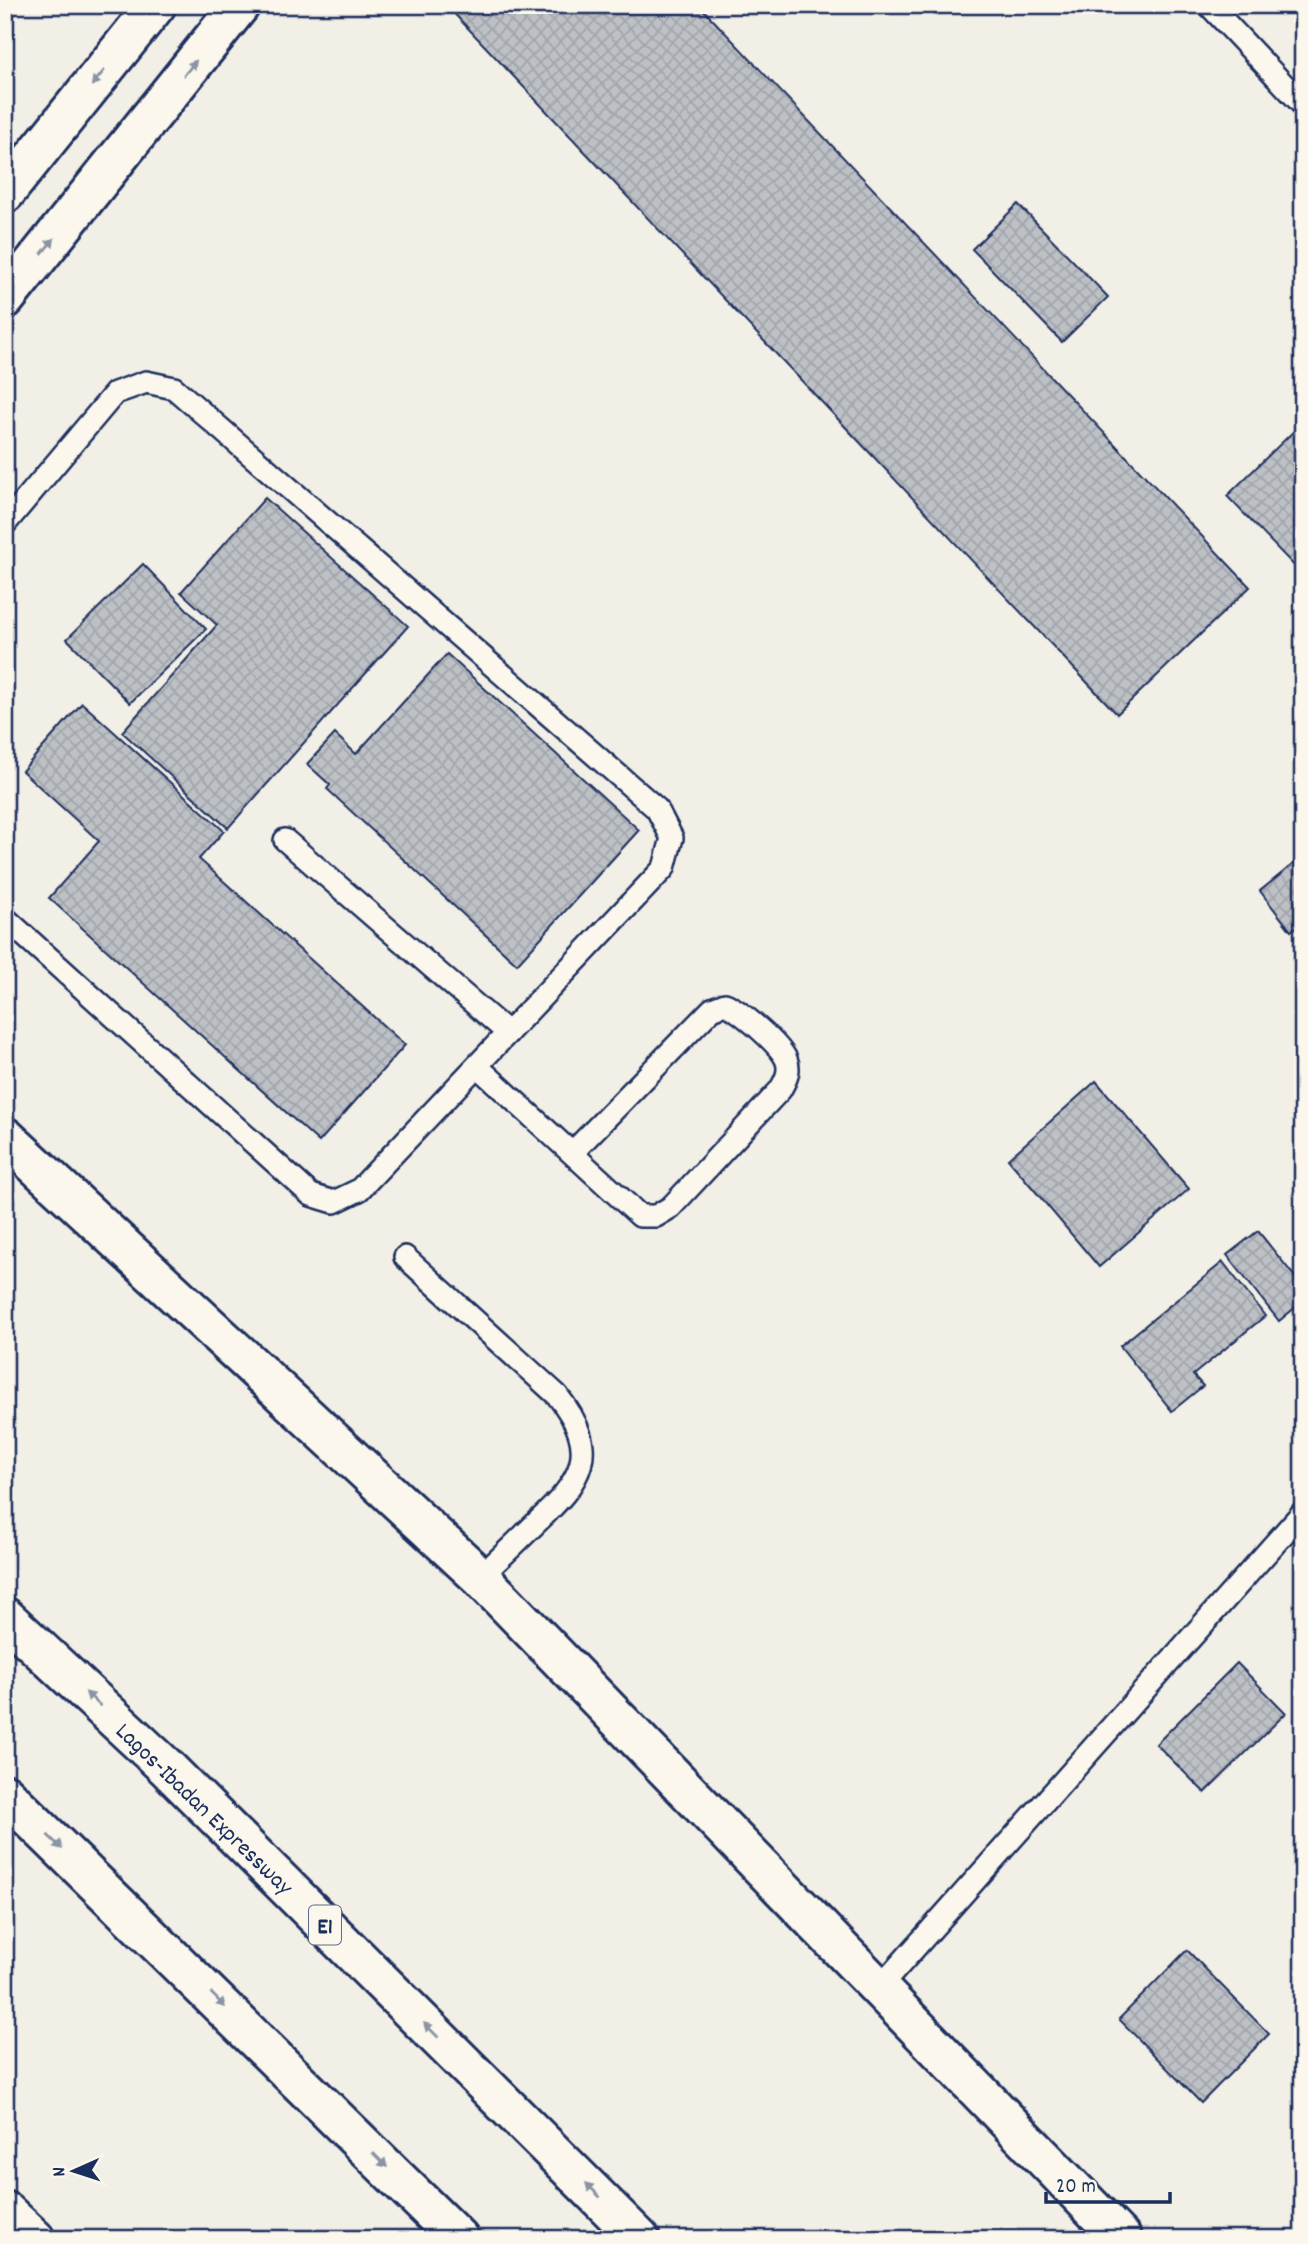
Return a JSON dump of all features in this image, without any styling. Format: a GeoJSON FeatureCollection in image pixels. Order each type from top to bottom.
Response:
{"type":"FeatureCollection","features":[{"type":"Feature","properties":{"kind":"main road"},"geometry":{"type":"LineString","coordinates":[[5,193],[156,5]]}},
{"type":"Feature","properties":{"kind":"main road"},"geometry":{"type":"LineString","coordinates":[[5,299],[240,5]]}},
{"type":"Feature","properties":{"kind":"main road"},"geometry":{"type":"LineString","coordinates":[[5,1137],[480,1577],[1122,2239]]}},
{"type":"Feature","properties":{"kind":"main road","name":"Lagos-Ibadan Expressway"},"geometry":{"type":"LineString","coordinates":[[5,1617],[165,1766],[640,2239]]}},
{"type":"Feature","properties":{"kind":"main road"},"geometry":{"type":"LineString","coordinates":[[5,1794],[459,2239]]}},
{"type":"Feature","properties":{"kind":"main road"},"geometry":{"type":"LineString","coordinates":[[5,2211],[35,2239]]}},
{"type":"Feature","properties":{"kind":"lane"},"geometry":{"type":"LineString","coordinates":[[1209,5],[1303,105]]}},
{"type":"Feature","properties":{"kind":"lane"},"geometry":{"type":"LineString","coordinates":[[5,524],[116,393],[146,382],[174,388],[657,809],[672,838],[664,868],[359,1190],[334,1202],[312,1195],[5,918]]}},
{"type":"Feature","properties":{"kind":"lane"},"geometry":{"type":"LineString","coordinates":[[285,840],[508,1033]]}},
{"type":"Feature","properties":{"kind":"lane"},"geometry":{"type":"LineString","coordinates":[[477,1066],[640,1216],[656,1216],[671,1207],[780,1090],[788,1076],[786,1058],[741,1010],[725,1004],[712,1009],[572,1153]]}},
{"type":"Feature","properties":{"kind":"lane"},"geometry":{"type":"LineString","coordinates":[[405,1257],[557,1395],[576,1419],[582,1449],[579,1472],[567,1494],[480,1577]]}},
{"type":"Feature","properties":{"kind":"lane"},"geometry":{"type":"LineString","coordinates":[[880,1987],[1303,1511]]}},
{"type":"Feature","properties":{"kind":"building"},"geometry":{"type":"Polygon","coordinates":[[[446,5],[699,5],[1250,587],[1117,714],[446,5]]]}},
{"type":"Feature","properties":{"kind":"building"},"geometry":{"type":"Polygon","coordinates":[[[1018,204],[1108,297],[1062,342],[972,249],[1018,204]]]}},
{"type":"Feature","properties":{"kind":"building"},"geometry":{"type":"Polygon","coordinates":[[[1303,422],[1303,575],[1227,496],[1303,422]]]}},
{"type":"Feature","properties":{"kind":"building"},"geometry":{"type":"Polygon","coordinates":[[[265,498],[408,626],[228,828],[122,732],[217,625],[181,592],[265,498]]]}},
{"type":"Feature","properties":{"kind":"building"},"geometry":{"type":"Polygon","coordinates":[[[143,564],[206,629],[130,703],[67,639],[143,564]]]}},
{"type":"Feature","properties":{"kind":"building"},"geometry":{"type":"Polygon","coordinates":[[[447,654],[639,830],[517,964],[327,789],[330,785],[307,764],[335,734],[356,754],[447,654]]]}},
{"type":"Feature","properties":{"kind":"building"},"geometry":{"type":"Polygon","coordinates":[[[82,703],[224,831],[199,859],[405,1045],[319,1142],[49,898],[99,841],[22,771],[82,703]]]}},
{"type":"Feature","properties":{"kind":"building"},"geometry":{"type":"Polygon","coordinates":[[[1303,856],[1303,922],[1291,931],[1260,891],[1303,856]]]}},
{"type":"Feature","properties":{"kind":"building"},"geometry":{"type":"Polygon","coordinates":[[[1096,1081],[1189,1189],[1099,1267],[1008,1159],[1096,1081]]]}},
{"type":"Feature","properties":{"kind":"building"},"geometry":{"type":"Polygon","coordinates":[[[1258,1231],[1303,1287],[1303,1301],[1279,1321],[1227,1255],[1258,1231]]]}},
{"type":"Feature","properties":{"kind":"building"},"geometry":{"type":"Polygon","coordinates":[[[1223,1262],[1265,1316],[1193,1375],[1203,1386],[1172,1411],[1120,1346],[1223,1262]]]}},
{"type":"Feature","properties":{"kind":"building"},"geometry":{"type":"Polygon","coordinates":[[[1237,1663],[1286,1713],[1205,1793],[1156,1744],[1237,1663]]]}},
{"type":"Feature","properties":{"kind":"building"},"geometry":{"type":"Polygon","coordinates":[[[1187,1950],[1269,2034],[1201,2103],[1119,2019],[1187,1950]]]}}]}
